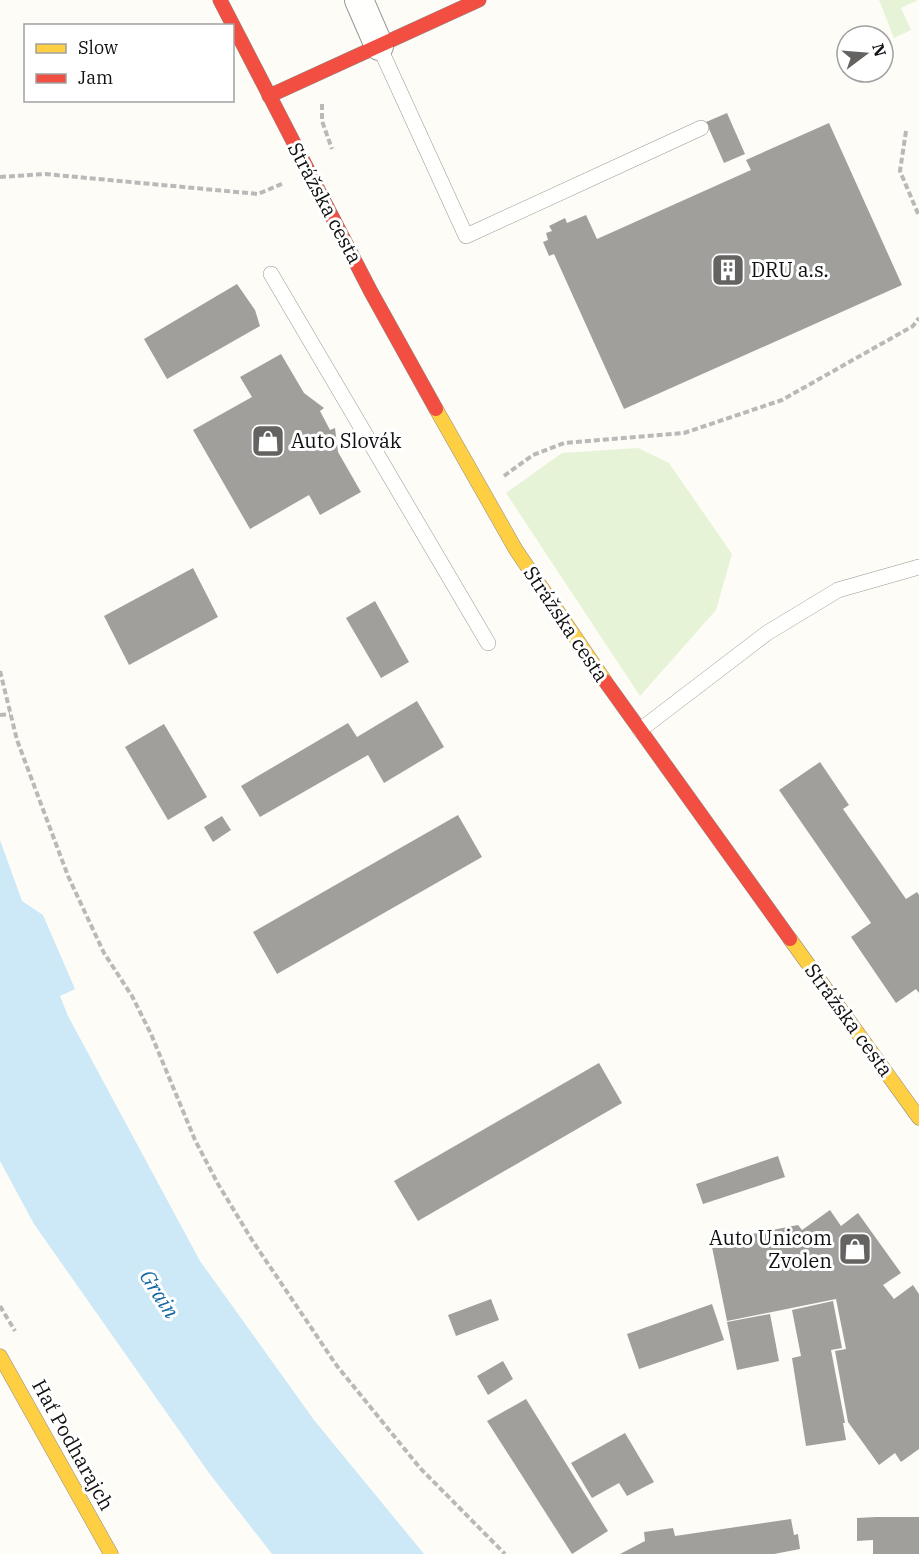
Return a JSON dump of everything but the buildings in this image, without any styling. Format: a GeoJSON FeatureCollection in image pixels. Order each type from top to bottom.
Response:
{"type":"FeatureCollection","features":[{"type":"Feature","properties":{"kind":"street","name":"Strážska cesta"},"geometry":{"type":"LineString","coordinates":[[220,0],[232,24]]}},
{"type":"Feature","properties":{"kind":"street"},"geometry":{"type":"LineString","coordinates":[[358,0],[379,46]]}},
{"type":"Feature","properties":{"kind":"street"},"geometry":{"type":"LineString","coordinates":[[269,96],[479,0]]}},
{"type":"Feature","properties":{"kind":"street","name":"Strážska cesta"},"geometry":{"type":"LineString","coordinates":[[234,27],[371,292],[482,493],[554,608],[919,1118]]}},
{"type":"Feature","properties":{"kind":"street","name":"Hať Podharajch"},"geometry":{"type":"LineString","coordinates":[[0,1356],[111,1554]]}},
{"type":"Feature","properties":{"kind":"lane"},"geometry":{"type":"LineString","coordinates":[[379,46],[466,236],[701,128]]}},
{"type":"Feature","properties":{"kind":"lane"},"geometry":{"type":"LineString","coordinates":[[271,274],[488,643]]}},
{"type":"Feature","properties":{"kind":"lane"},"geometry":{"type":"LineString","coordinates":[[640,730],[767,633],[838,590],[919,567]]}},
{"type":"Feature","properties":{"kind":"path"},"geometry":{"type":"LineString","coordinates":[[325,95],[322,104],[322,121],[333,151]]}},
{"type":"Feature","properties":{"kind":"path"},"geometry":{"type":"LineString","coordinates":[[906,131],[900,171],[919,216]]}},
{"type":"Feature","properties":{"kind":"path"},"geometry":{"type":"LineString","coordinates":[[0,177],[56,175],[258,194],[286,182]]}},
{"type":"Feature","properties":{"kind":"path"},"geometry":{"type":"LineString","coordinates":[[482,493],[533,455],[564,443],[684,433],[782,400],[913,326],[919,318]]}},
{"type":"Feature","properties":{"kind":"path"},"geometry":{"type":"LineString","coordinates":[[0,671],[10,714],[30,777],[89,924],[132,996],[151,1034],[195,1140],[218,1184],[295,1306],[363,1400],[420,1468],[505,1554]]}},
{"type":"Feature","properties":{"kind":"path"},"geometry":{"type":"LineString","coordinates":[[0,714],[10,714]]}},
{"type":"Feature","properties":{"kind":"green space"},"geometry":{"type":"Polygon","coordinates":[[[879,0],[918,0],[901,8],[911,30],[895,38],[895,24],[888,24],[879,0]]]}},
{"type":"Feature","properties":{"kind":"green space"},"geometry":{"type":"Polygon","coordinates":[[[638,448],[669,463],[732,554],[716,610],[640,696],[506,493],[562,453],[638,448]]]}},
{"type":"Feature","properties":{"kind":"water","name":"Grain"},"geometry":{"type":"Polygon","coordinates":[[[0,840],[22,901],[43,915],[75,989],[60,996],[68,1016],[200,1261],[314,1420],[424,1554],[272,1554],[209,1473],[34,1224],[0,1161],[0,840]]]}},
{"type":"Feature","properties":{"kind":"traffic: slow"},"geometry":{"type":"LineString","coordinates":[[436,409],[516,550],[605,681]]}},
{"type":"Feature","properties":{"kind":"traffic: slow"},"geometry":{"type":"LineString","coordinates":[[790,939],[919,1118]]}},
{"type":"Feature","properties":{"kind":"traffic: slow"},"geometry":{"type":"LineString","coordinates":[[0,1356],[111,1554]]}},
{"type":"Feature","properties":{"kind":"traffic: jam"},"geometry":{"type":"LineString","coordinates":[[220,0],[232,24]]}},
{"type":"Feature","properties":{"kind":"traffic: jam"},"geometry":{"type":"LineString","coordinates":[[269,96],[479,0]]}},
{"type":"Feature","properties":{"kind":"traffic: jam"},"geometry":{"type":"LineString","coordinates":[[234,27],[371,292],[436,409]]}},
{"type":"Feature","properties":{"kind":"traffic: jam"},"geometry":{"type":"LineString","coordinates":[[605,681],[790,939]]}},
{"type":"Feature","properties":{"kind":"place","name":"DRU a.s."},"geometry":{"type":"Point","coordinates":[728,270]}},
{"type":"Feature","properties":{"kind":"place","name":"Auto Slovák"},"geometry":{"type":"Point","coordinates":[268,441]}},
{"type":"Feature","properties":{"kind":"place","name":"Auto Unicom Zvolen"},"geometry":{"type":"Point","coordinates":[855,1249]}}]}
